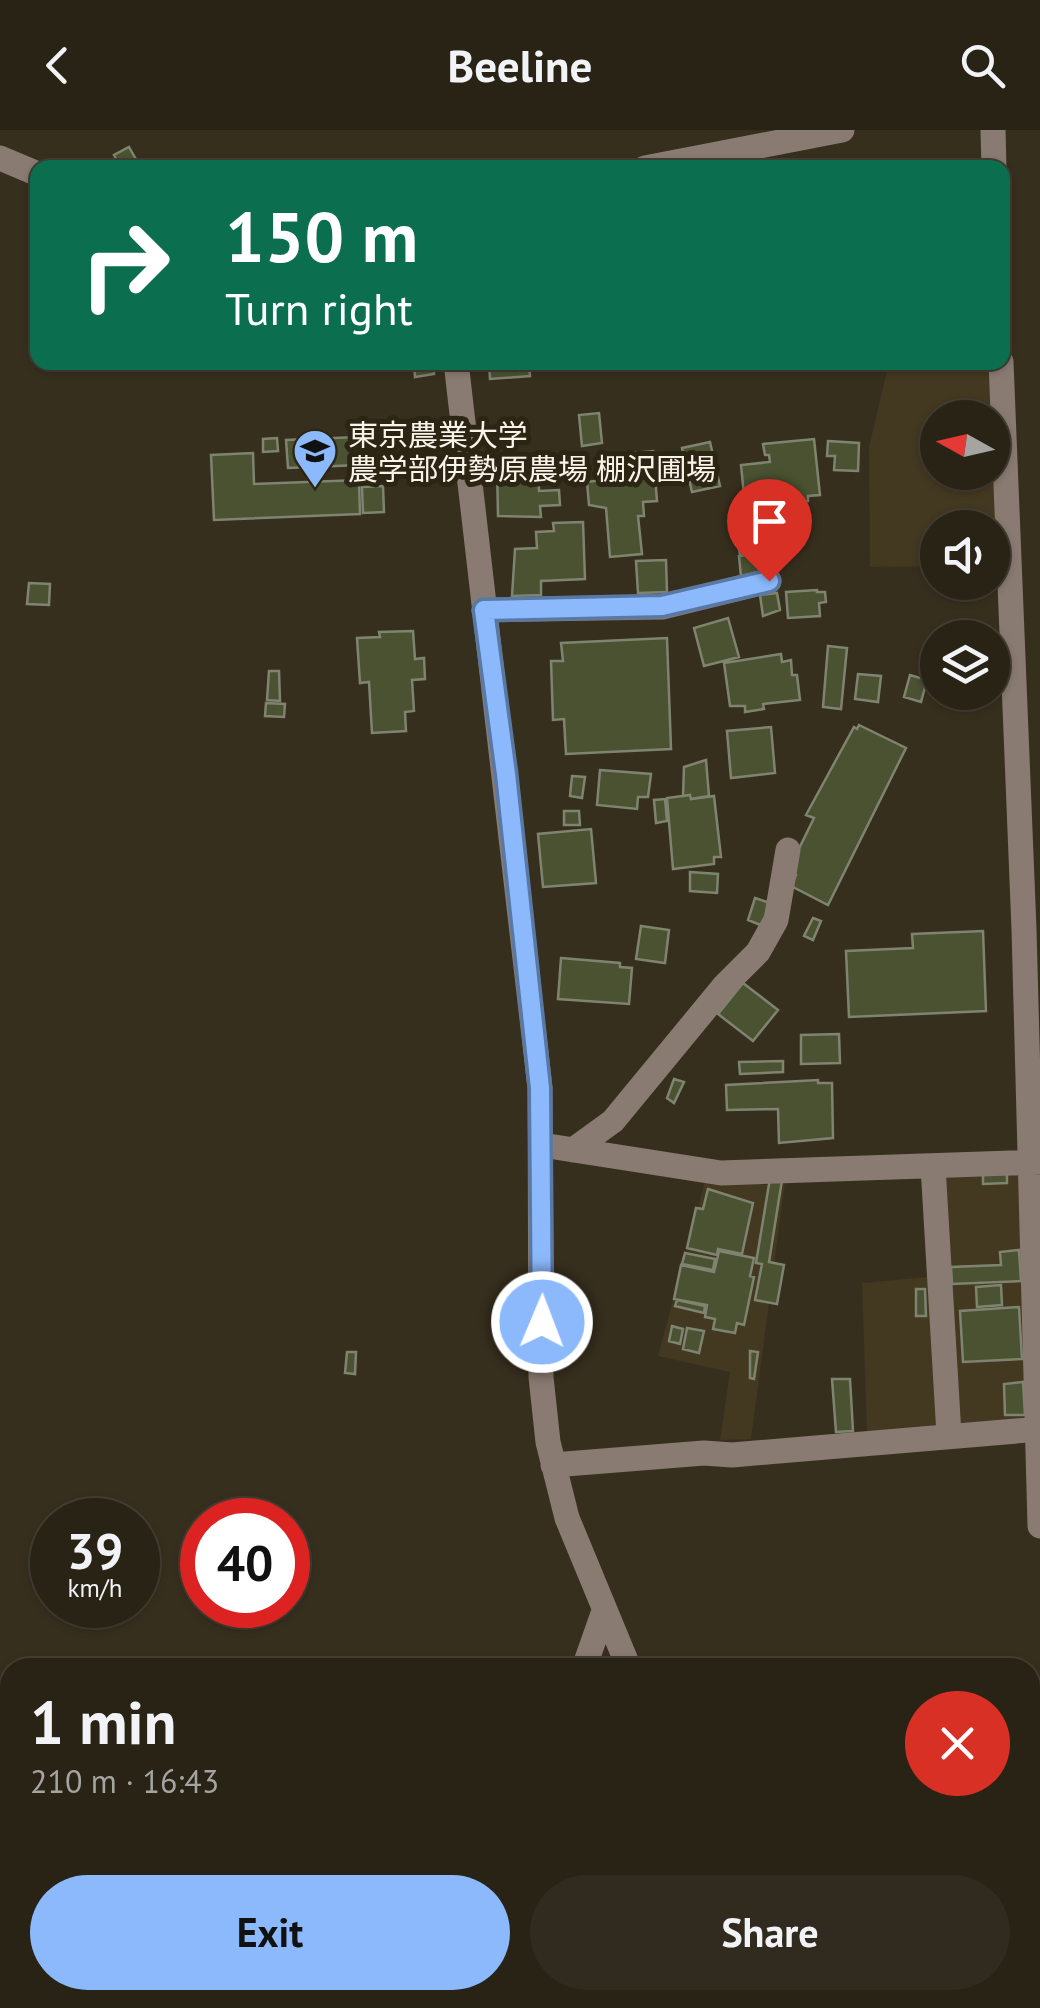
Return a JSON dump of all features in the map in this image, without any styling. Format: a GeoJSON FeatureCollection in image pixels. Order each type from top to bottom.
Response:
{"type":"FeatureCollection","features":[{"type":"Feature","properties":{"kind":"street"},"geometry":{"type":"LineString","coordinates":[[686,160],[842,130]]}},
{"type":"Feature","properties":{"kind":"street"},"geometry":{"type":"LineString","coordinates":[[993,130],[994,160]]}},
{"type":"Feature","properties":{"kind":"street"},"geometry":{"type":"LineString","coordinates":[[0,158],[30,171]]}},
{"type":"Feature","properties":{"kind":"street"},"geometry":{"type":"LineString","coordinates":[[457,370],[538,1068],[542,1145],[542,1377],[553,1465],[567,1518],[625,1658]]}},
{"type":"Feature","properties":{"kind":"street"},"geometry":{"type":"LineString","coordinates":[[1001,370],[1034,1162],[1040,1526]]}},
{"type":"Feature","properties":{"kind":"street"},"geometry":{"type":"LineString","coordinates":[[484,610],[662,606],[769,581]]}},
{"type":"Feature","properties":{"kind":"street"},"geometry":{"type":"LineString","coordinates":[[573,1150],[613,1121],[758,952],[776,920],[788,850]]}},
{"type":"Feature","properties":{"kind":"street"},"geometry":{"type":"LineString","coordinates":[[542,1145],[721,1174],[1034,1162]]}},
{"type":"Feature","properties":{"kind":"street"},"geometry":{"type":"LineString","coordinates":[[933,1166],[949,1436]]}},
{"type":"Feature","properties":{"kind":"street"},"geometry":{"type":"LineString","coordinates":[[553,1465],[704,1453],[732,1455],[1039,1429]]}},
{"type":"Feature","properties":{"kind":"street"},"geometry":{"type":"LineString","coordinates":[[588,1658],[604,1611]]}},
{"type":"Feature","properties":{"kind":"shaded area"},"geometry":{"type":"Polygon","coordinates":[[[887,370],[992,370],[993,400],[920,400],[920,490],[997,490],[998,510],[920,510],[920,566],[870,567],[869,447],[887,370]]]}},
{"type":"Feature","properties":{"kind":"shaded area"},"geometry":{"type":"Polygon","coordinates":[[[1007,1169],[1020,1177],[1029,1413],[1022,1421],[867,1432],[862,1283],[927,1277],[923,1173],[1007,1169]]]}},
{"type":"Feature","properties":{"kind":"shaded area"},"geometry":{"type":"Polygon","coordinates":[[[706,1177],[766,1185],[785,1181],[751,1439],[720,1440],[730,1372],[658,1356],[706,1177]]]}},
{"type":"Feature","properties":{"kind":"building"},"geometry":{"type":"Polygon","coordinates":[[[129,147],[136,160],[117,160],[114,155],[129,147]]]}},
{"type":"Feature","properties":{"kind":"building"},"geometry":{"type":"Polygon","coordinates":[[[415,370],[434,370],[434,374],[415,377],[415,370]]]}},
{"type":"Feature","properties":{"kind":"building"},"geometry":{"type":"Polygon","coordinates":[[[489,370],[530,370],[530,376],[490,379],[489,370]]]}},
{"type":"Feature","properties":{"kind":"building"},"geometry":{"type":"Polygon","coordinates":[[[599,413],[602,443],[582,446],[579,415],[599,413]]]}},
{"type":"Feature","properties":{"kind":"building"},"geometry":{"type":"Polygon","coordinates":[[[358,437],[359,465],[288,468],[286,440],[358,437]]]}},
{"type":"Feature","properties":{"kind":"building"},"geometry":{"type":"Polygon","coordinates":[[[277,438],[278,451],[263,452],[263,439],[277,438]]]}},
{"type":"Feature","properties":{"kind":"building"},"geometry":{"type":"Polygon","coordinates":[[[814,439],[820,495],[797,502],[798,511],[754,512],[754,504],[745,505],[741,465],[770,462],[763,444],[814,439]]]}},
{"type":"Feature","properties":{"kind":"building"},"geometry":{"type":"Polygon","coordinates":[[[828,441],[859,443],[858,471],[834,470],[835,456],[827,456],[828,441]]]}},
{"type":"Feature","properties":{"kind":"building"},"geometry":{"type":"Polygon","coordinates":[[[710,442],[720,486],[692,492],[682,448],[710,442]]]}},
{"type":"Feature","properties":{"kind":"building"},"geometry":{"type":"Polygon","coordinates":[[[653,451],[657,501],[643,502],[644,516],[638,516],[642,554],[610,557],[606,508],[589,505],[587,482],[602,480],[602,476],[624,475],[622,454],[653,451]]]}},
{"type":"Feature","properties":{"kind":"building"},"geometry":{"type":"Polygon","coordinates":[[[253,453],[254,484],[359,480],[360,514],[214,520],[211,455],[253,453]]]}},
{"type":"Feature","properties":{"kind":"building"},"geometry":{"type":"Polygon","coordinates":[[[525,462],[524,466],[538,465],[539,491],[559,490],[560,505],[540,506],[541,517],[498,516],[497,464],[525,462]]]}},
{"type":"Feature","properties":{"kind":"building"},"geometry":{"type":"Polygon","coordinates":[[[383,486],[384,512],[363,513],[362,487],[383,486]]]}},
{"type":"Feature","properties":{"kind":"building"},"geometry":{"type":"Polygon","coordinates":[[[583,522],[585,579],[541,581],[541,595],[512,596],[515,549],[537,548],[536,532],[554,531],[553,523],[583,522]]]}},
{"type":"Feature","properties":{"kind":"building"},"geometry":{"type":"Polygon","coordinates":[[[765,523],[790,530],[787,541],[762,535],[765,523]]]}},
{"type":"Feature","properties":{"kind":"building"},"geometry":{"type":"Polygon","coordinates":[[[766,540],[767,552],[740,555],[738,544],[766,540]]]}},
{"type":"Feature","properties":{"kind":"building"},"geometry":{"type":"Polygon","coordinates":[[[768,553],[770,574],[741,577],[739,556],[768,553]]]}},
{"type":"Feature","properties":{"kind":"building"},"geometry":{"type":"Polygon","coordinates":[[[666,560],[667,592],[638,593],[636,561],[666,560]]]}},
{"type":"Feature","properties":{"kind":"building"},"geometry":{"type":"Polygon","coordinates":[[[29,583],[50,584],[49,605],[27,604],[29,583]]]}},
{"type":"Feature","properties":{"kind":"building"},"geometry":{"type":"Polygon","coordinates":[[[786,592],[825,592],[826,602],[819,603],[820,616],[788,618],[786,592]]]}},
{"type":"Feature","properties":{"kind":"building"},"geometry":{"type":"Polygon","coordinates":[[[777,593],[780,610],[763,616],[760,595],[777,593]]]}},
{"type":"Feature","properties":{"kind":"building"},"geometry":{"type":"Polygon","coordinates":[[[728,618],[739,657],[704,666],[694,628],[728,618]]]}},
{"type":"Feature","properties":{"kind":"building"},"geometry":{"type":"Polygon","coordinates":[[[413,631],[415,659],[424,658],[425,679],[412,680],[414,711],[405,712],[406,731],[372,733],[369,682],[360,683],[357,638],[380,637],[379,632],[413,631]]]}},
{"type":"Feature","properties":{"kind":"building"},"geometry":{"type":"Polygon","coordinates":[[[667,638],[671,749],[566,754],[564,719],[553,720],[551,661],[563,661],[561,643],[667,638]]]}},
{"type":"Feature","properties":{"kind":"building"},"geometry":{"type":"Polygon","coordinates":[[[828,646],[847,648],[841,709],[823,707],[828,646]]]}},
{"type":"Feature","properties":{"kind":"building"},"geometry":{"type":"Polygon","coordinates":[[[781,654],[782,662],[791,660],[800,700],[763,704],[764,709],[745,712],[745,706],[730,706],[724,663],[781,654]]]}},
{"type":"Feature","properties":{"kind":"building"},"geometry":{"type":"Polygon","coordinates":[[[269,671],[279,671],[280,701],[267,700],[269,671]]]}},
{"type":"Feature","properties":{"kind":"building"},"geometry":{"type":"Polygon","coordinates":[[[858,674],[881,676],[878,702],[855,699],[858,674]]]}},
{"type":"Feature","properties":{"kind":"building"},"geometry":{"type":"Polygon","coordinates":[[[910,675],[920,678],[920,702],[904,697],[910,675]]]}},
{"type":"Feature","properties":{"kind":"building"},"geometry":{"type":"Polygon","coordinates":[[[266,703],[285,704],[284,717],[265,716],[266,703]]]}},
{"type":"Feature","properties":{"kind":"building"},"geometry":{"type":"Polygon","coordinates":[[[859,725],[906,748],[828,905],[791,886],[796,875],[788,871],[814,818],[806,815],[854,727],[859,725]]]}},
{"type":"Feature","properties":{"kind":"building"},"geometry":{"type":"Polygon","coordinates":[[[771,727],[775,773],[731,778],[727,731],[771,727]]]}},
{"type":"Feature","properties":{"kind":"building"},"geometry":{"type":"Polygon","coordinates":[[[706,760],[709,796],[683,796],[684,767],[706,760]]]}},
{"type":"Feature","properties":{"kind":"building"},"geometry":{"type":"Polygon","coordinates":[[[600,770],[651,774],[648,797],[638,797],[637,809],[597,805],[600,770]]]}},
{"type":"Feature","properties":{"kind":"building"},"geometry":{"type":"Polygon","coordinates":[[[572,776],[585,777],[582,798],[570,796],[572,776]]]}},
{"type":"Feature","properties":{"kind":"building"},"geometry":{"type":"Polygon","coordinates":[[[690,795],[691,799],[714,796],[721,857],[714,857],[714,864],[673,869],[667,798],[690,795]]]}},
{"type":"Feature","properties":{"kind":"building"},"geometry":{"type":"Polygon","coordinates":[[[665,799],[667,821],[656,823],[654,800],[665,799]]]}},
{"type":"Feature","properties":{"kind":"building"},"geometry":{"type":"Polygon","coordinates":[[[564,811],[579,811],[580,825],[564,825],[564,811]]]}},
{"type":"Feature","properties":{"kind":"building"},"geometry":{"type":"Polygon","coordinates":[[[591,829],[596,883],[543,887],[538,834],[591,829]]]}},
{"type":"Feature","properties":{"kind":"building"},"geometry":{"type":"Polygon","coordinates":[[[690,872],[718,874],[717,893],[690,891],[690,872]]]}},
{"type":"Feature","properties":{"kind":"building"},"geometry":{"type":"Polygon","coordinates":[[[755,898],[770,903],[763,926],[748,920],[755,898]]]}},
{"type":"Feature","properties":{"kind":"building"},"geometry":{"type":"Polygon","coordinates":[[[813,918],[821,921],[813,940],[804,936],[813,918]]]}},
{"type":"Feature","properties":{"kind":"building"},"geometry":{"type":"Polygon","coordinates":[[[641,926],[669,930],[665,963],[636,959],[641,926]]]}},
{"type":"Feature","properties":{"kind":"building"},"geometry":{"type":"Polygon","coordinates":[[[983,931],[986,1011],[849,1017],[846,951],[913,948],[912,934],[983,931]]]}},
{"type":"Feature","properties":{"kind":"building"},"geometry":{"type":"Polygon","coordinates":[[[561,958],[620,963],[620,967],[632,968],[629,1004],[558,999],[561,958]]]}},
{"type":"Feature","properties":{"kind":"building"},"geometry":{"type":"Polygon","coordinates":[[[743,983],[778,1010],[753,1041],[718,1014],[743,983]]]}},
{"type":"Feature","properties":{"kind":"building"},"geometry":{"type":"Polygon","coordinates":[[[839,1034],[840,1063],[801,1064],[801,1035],[839,1034]]]}},
{"type":"Feature","properties":{"kind":"building"},"geometry":{"type":"Polygon","coordinates":[[[783,1061],[783,1072],[740,1074],[739,1062],[783,1061]]]}},
{"type":"Feature","properties":{"kind":"building"},"geometry":{"type":"Polygon","coordinates":[[[674,1079],[684,1082],[674,1103],[667,1098],[674,1079]]]}},
{"type":"Feature","properties":{"kind":"building"},"geometry":{"type":"Polygon","coordinates":[[[818,1080],[832,1083],[833,1138],[779,1143],[778,1109],[727,1110],[726,1085],[818,1080]]]}},
{"type":"Feature","properties":{"kind":"building"},"geometry":{"type":"Polygon","coordinates":[[[1007,1172],[1007,1183],[983,1184],[983,1173],[1007,1172]]]}},
{"type":"Feature","properties":{"kind":"building"},"geometry":{"type":"Polygon","coordinates":[[[770,1178],[782,1180],[769,1262],[784,1265],[777,1304],[755,1300],[762,1264],[756,1263],[770,1178]]]}},
{"type":"Feature","properties":{"kind":"building"},"geometry":{"type":"Polygon","coordinates":[[[708,1189],[753,1203],[742,1254],[718,1249],[717,1255],[687,1248],[696,1208],[703,1209],[708,1189]]]}},
{"type":"Feature","properties":{"kind":"building"},"geometry":{"type":"Polygon","coordinates":[[[1019,1250],[1021,1281],[952,1284],[951,1267],[1001,1265],[1000,1252],[1019,1250]]]}},
{"type":"Feature","properties":{"kind":"building"},"geometry":{"type":"Polygon","coordinates":[[[719,1251],[754,1258],[744,1325],[737,1323],[735,1333],[713,1329],[715,1319],[705,1317],[707,1305],[674,1299],[681,1265],[714,1272],[719,1251]]]}},
{"type":"Feature","properties":{"kind":"building"},"geometry":{"type":"Polygon","coordinates":[[[685,1253],[715,1259],[713,1270],[682,1264],[685,1253]]]}},
{"type":"Feature","properties":{"kind":"building"},"geometry":{"type":"Polygon","coordinates":[[[1001,1285],[1002,1305],[977,1307],[976,1287],[1001,1285]]]}},
{"type":"Feature","properties":{"kind":"building"},"geometry":{"type":"Polygon","coordinates":[[[916,1289],[925,1289],[926,1316],[916,1316],[916,1289]]]}},
{"type":"Feature","properties":{"kind":"building"},"geometry":{"type":"Polygon","coordinates":[[[677,1300],[705,1306],[704,1313],[675,1306],[677,1300]]]}},
{"type":"Feature","properties":{"kind":"building"},"geometry":{"type":"Polygon","coordinates":[[[1019,1307],[1022,1359],[963,1362],[960,1311],[1019,1307]]]}},
{"type":"Feature","properties":{"kind":"building"},"geometry":{"type":"Polygon","coordinates":[[[672,1326],[683,1329],[680,1344],[669,1341],[672,1326]]]}},
{"type":"Feature","properties":{"kind":"building"},"geometry":{"type":"Polygon","coordinates":[[[687,1328],[704,1331],[699,1353],[683,1349],[687,1328]]]}},
{"type":"Feature","properties":{"kind":"building"},"geometry":{"type":"Polygon","coordinates":[[[750,1351],[758,1352],[754,1379],[750,1378],[750,1351]]]}},
{"type":"Feature","properties":{"kind":"building"},"geometry":{"type":"Polygon","coordinates":[[[347,1352],[356,1352],[355,1374],[345,1373],[347,1352]]]}},
{"type":"Feature","properties":{"kind":"building"},"geometry":{"type":"Polygon","coordinates":[[[832,1379],[850,1379],[853,1431],[836,1432],[832,1379]]]}},
{"type":"Feature","properties":{"kind":"building"},"geometry":{"type":"Polygon","coordinates":[[[1023,1382],[1025,1415],[1005,1415],[1004,1384],[1023,1382]]]}},
{"type":"Feature","properties":{"kind":"place","name":"東京農業大学 農学部伊勢原農場 棚沢圃場"},"geometry":{"type":"Point","coordinates":[315,489]}},
{"type":"Feature","properties":{"kind":"route"},"geometry":{"type":"LineString","coordinates":[[542,1322],[540,1088],[484,610],[662,606],[769,581]]}}]}
